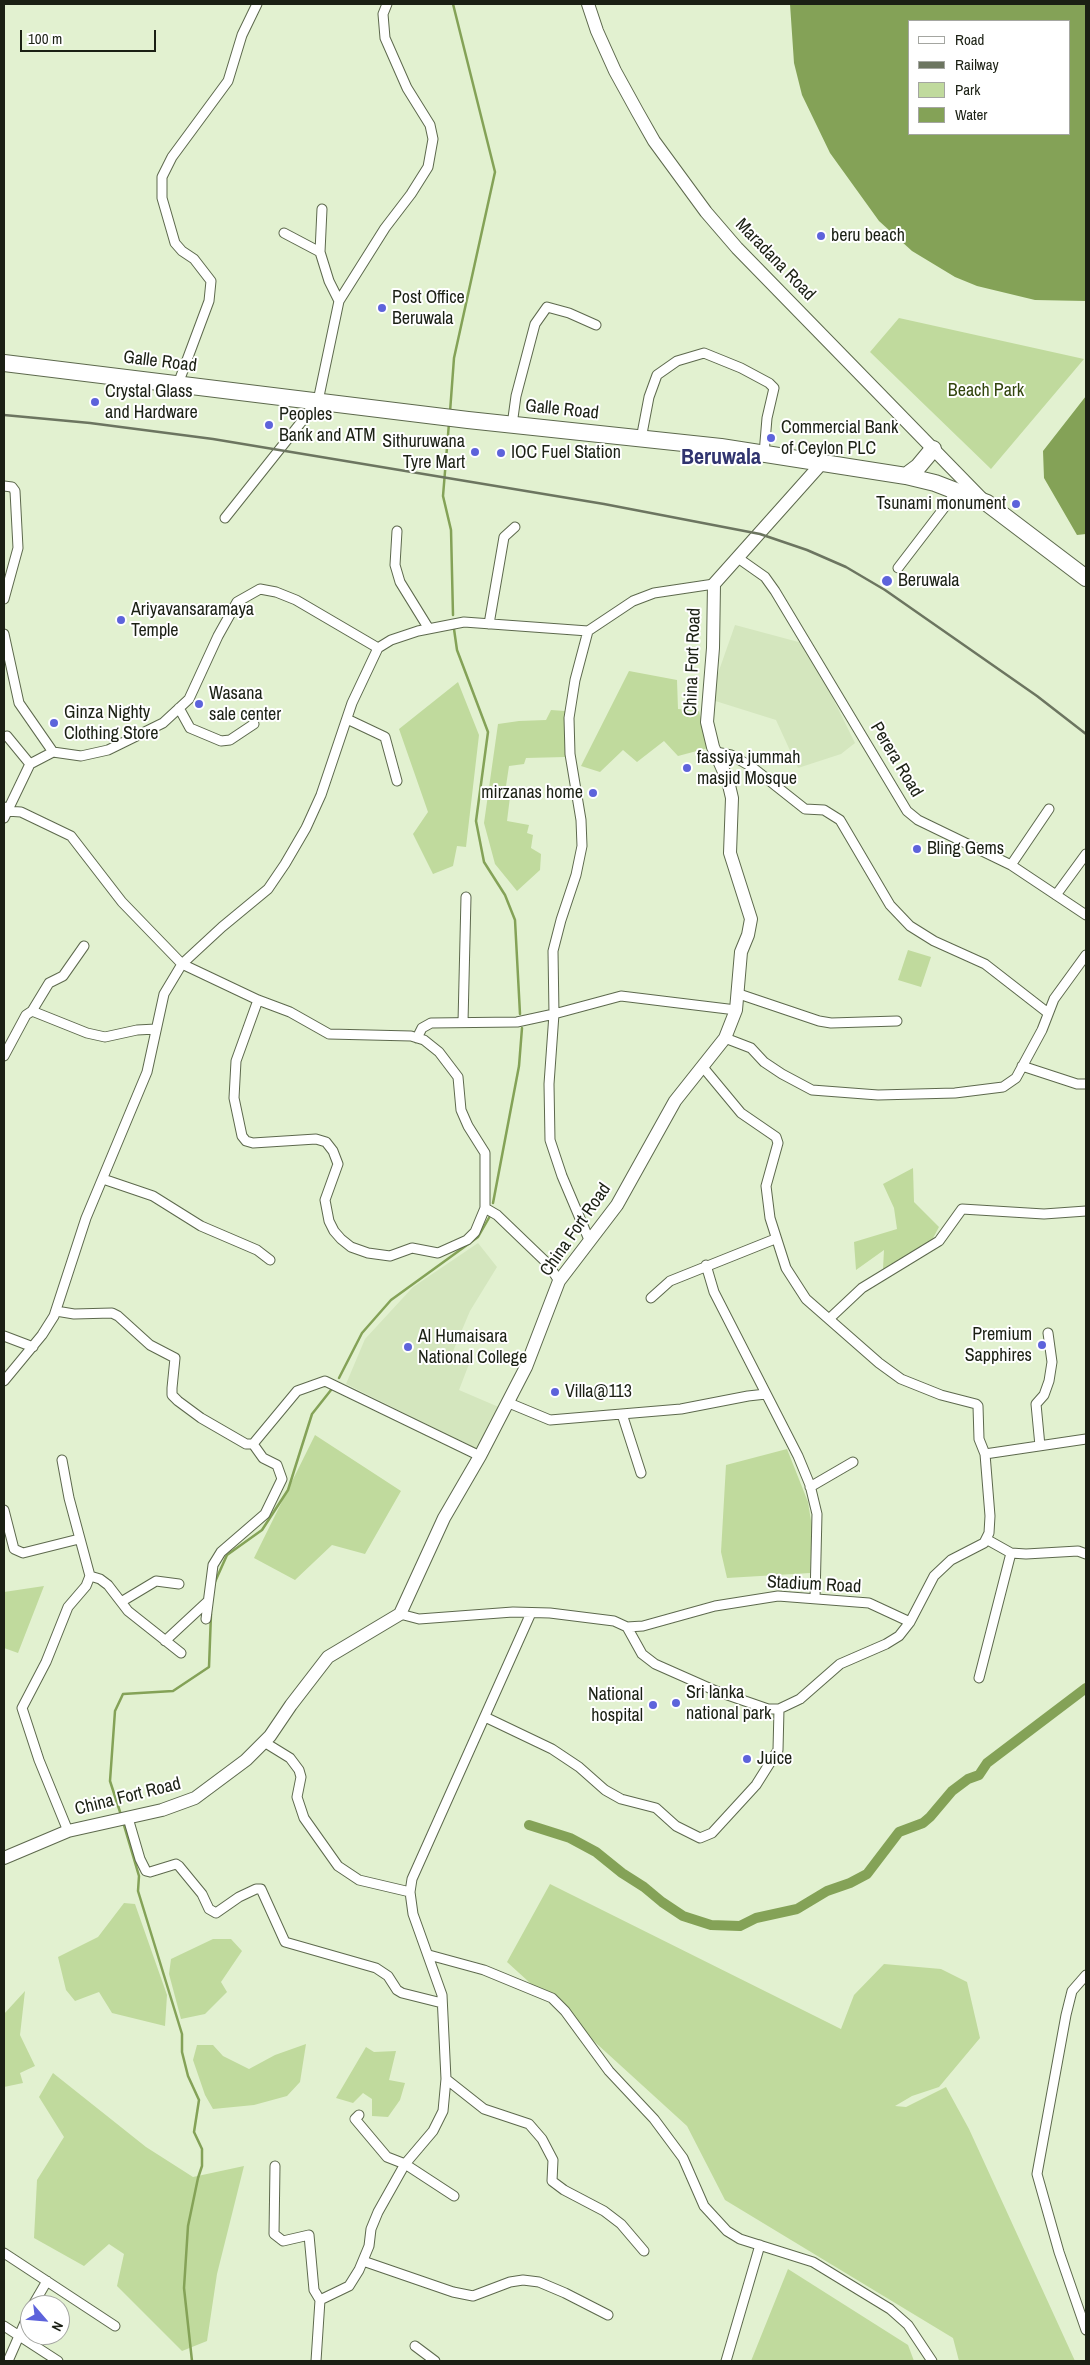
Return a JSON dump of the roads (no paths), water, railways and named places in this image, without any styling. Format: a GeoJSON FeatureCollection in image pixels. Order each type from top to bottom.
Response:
{"type":"FeatureCollection","features":[{"type":"Feature","properties":{"kind":"highway","name":"Galle Road"},"geometry":{"type":"LineString","coordinates":[[4,363],[422,415],[764,454],[906,476],[987,503],[1086,578]]}},
{"type":"Feature","properties":{"kind":"highway"},"geometry":{"type":"LineString","coordinates":[[906,476],[918,467],[933,449]]}},
{"type":"Feature","properties":{"kind":"street"},"geometry":{"type":"LineString","coordinates":[[178,384],[210,300],[211,282],[194,259],[182,251],[175,243],[162,198],[162,177],[172,156],[228,81],[242,35],[257,4]]}},
{"type":"Feature","properties":{"kind":"street"},"geometry":{"type":"LineString","coordinates":[[225,518],[318,401],[338,301],[428,167],[433,139],[430,125],[407,88],[385,38],[383,14],[387,4]]}},
{"type":"Feature","properties":{"kind":"street","name":"Maradana Road"},"geometry":{"type":"LineString","coordinates":[[588,4],[597,32],[615,71],[645,126],[676,174],[706,212],[737,248],[987,503]]}},
{"type":"Feature","properties":{"kind":"street"},"geometry":{"type":"LineString","coordinates":[[322,209],[320,252],[329,281],[338,301]]}},
{"type":"Feature","properties":{"kind":"street"},"geometry":{"type":"LineString","coordinates":[[284,233],[320,252]]}},
{"type":"Feature","properties":{"kind":"street"},"geometry":{"type":"LineString","coordinates":[[512,425],[516,396],[535,324],[547,307],[569,313],[596,325]]}},
{"type":"Feature","properties":{"kind":"street"},"geometry":{"type":"LineString","coordinates":[[641,439],[649,397],[656,375],[676,361],[704,353],[741,368],[769,383],[774,388],[767,418],[764,454]]}},
{"type":"Feature","properties":{"kind":"street","name":"China Fort Road"},"geometry":{"type":"LineString","coordinates":[[4,1858],[68,1830],[162,1810],[194,1798],[246,1760],[264,1742],[328,1657],[400,1614],[444,1518],[509,1403],[526,1367],[559,1281],[617,1204],[675,1101],[725,1038],[736,1010],[739,994],[741,952],[748,936],[751,919],[730,853],[732,798],[728,781],[716,752],[707,722],[713,648],[714,584],[822,463]]}},
{"type":"Feature","properties":{"kind":"street"},"geometry":{"type":"LineString","coordinates":[[4,486],[12,487],[15,490],[18,548],[4,599]]}},
{"type":"Feature","properties":{"kind":"street"},"geometry":{"type":"LineString","coordinates":[[898,568],[957,492]]}},
{"type":"Feature","properties":{"kind":"street"},"geometry":{"type":"LineString","coordinates":[[489,624],[504,538],[515,527]]}},
{"type":"Feature","properties":{"kind":"street"},"geometry":{"type":"LineString","coordinates":[[397,531],[395,565],[400,582],[429,628]]}},
{"type":"Feature","properties":{"kind":"street","name":"Perera Road"},"geometry":{"type":"LineString","coordinates":[[738,558],[765,577],[775,591],[908,811],[918,820],[1011,865],[1086,915]]}},
{"type":"Feature","properties":{"kind":"street"},"geometry":{"type":"LineString","coordinates":[[4,1381],[42,1335],[56,1311],[86,1218],[147,1072],[164,994],[182,964],[268,888],[286,864],[306,828],[320,795],[352,703],[378,648],[391,640],[429,628],[464,622],[588,631],[640,598],[654,593],[714,584]]}},
{"type":"Feature","properties":{"kind":"street"},"geometry":{"type":"LineString","coordinates":[[258,1000],[236,1061],[234,1098],[242,1136],[246,1141],[253,1143],[316,1139],[326,1142],[333,1151],[338,1164],[325,1200],[329,1221],[341,1239],[351,1248],[390,1256],[412,1248],[438,1253],[467,1240],[475,1232],[485,1208],[486,1153],[468,1126],[461,1110],[458,1077],[439,1052],[424,1040],[417,1038],[329,1034],[290,1012],[258,1000],[182,964],[122,902],[71,836],[21,812],[4,812],[30,764],[54,752],[81,756],[108,750],[163,723],[189,700],[218,636],[237,602],[260,589],[276,592],[296,600],[378,648]]}},
{"type":"Feature","properties":{"kind":"street"},"geometry":{"type":"LineString","coordinates":[[588,631],[575,680],[569,718],[570,754],[581,820],[582,846],[576,875],[553,951],[554,1014],[549,1084],[550,1140],[562,1176],[590,1242]]}},
{"type":"Feature","properties":{"kind":"street"},"geometry":{"type":"LineString","coordinates":[[4,634],[19,703],[54,752]]}},
{"type":"Feature","properties":{"kind":"street"},"geometry":{"type":"LineString","coordinates":[[179,708],[190,728],[222,741],[230,740],[254,724]]}},
{"type":"Feature","properties":{"kind":"street"},"geometry":{"type":"LineString","coordinates":[[347,719],[385,737],[397,780]]}},
{"type":"Feature","properties":{"kind":"street"},"geometry":{"type":"LineString","coordinates":[[7,736],[30,764]]}},
{"type":"Feature","properties":{"kind":"street"},"geometry":{"type":"LineString","coordinates":[[716,752],[731,755],[752,767],[805,809],[824,810],[840,820],[890,905],[910,926],[934,941],[985,964],[1048,1013]]}},
{"type":"Feature","properties":{"kind":"street"},"geometry":{"type":"LineString","coordinates":[[1011,865],[1049,809]]}},
{"type":"Feature","properties":{"kind":"street"},"geometry":{"type":"LineString","coordinates":[[1056,895],[1086,854]]}},
{"type":"Feature","properties":{"kind":"street"},"geometry":{"type":"LineString","coordinates":[[463,1022],[466,898]]}},
{"type":"Feature","properties":{"kind":"street"},"geometry":{"type":"LineString","coordinates":[[4,1056],[26,1015],[32,1011],[49,983],[63,976],[84,946]]}},
{"type":"Feature","properties":{"kind":"street"},"geometry":{"type":"LineString","coordinates":[[725,1038],[751,1048],[764,1062],[801,1086],[812,1090],[856,1095],[927,1094],[1003,1087],[1016,1078],[1054,1000],[1086,955]]}},
{"type":"Feature","properties":{"kind":"street"},"geometry":{"type":"LineString","coordinates":[[739,994],[831,1024],[896,1021]]}},
{"type":"Feature","properties":{"kind":"street"},"geometry":{"type":"LineString","coordinates":[[417,1038],[422,1028],[432,1023],[517,1022],[621,996],[736,1010]]}},
{"type":"Feature","properties":{"kind":"street"},"geometry":{"type":"LineString","coordinates":[[32,1011],[86,1033],[105,1036],[137,1030],[156,1030]]}},
{"type":"Feature","properties":{"kind":"street"},"geometry":{"type":"LineString","coordinates":[[400,1614],[419,1619],[513,1612],[609,1620],[627,1627],[642,1654],[655,1664],[716,1691],[768,1709],[779,1709],[805,1696],[840,1664],[893,1640],[902,1633],[910,1622],[934,1576],[951,1560],[979,1546],[986,1539],[990,1516],[985,1454],[979,1439],[978,1406],[941,1395],[901,1379],[878,1363],[806,1299],[786,1268],[775,1239],[766,1195],[769,1170],[778,1143],[776,1137],[741,1112],[702,1066]]}},
{"type":"Feature","properties":{"kind":"street"},"geometry":{"type":"LineString","coordinates":[[1022,1066],[1076,1084],[1086,1084]]}},
{"type":"Feature","properties":{"kind":"street"},"geometry":{"type":"LineString","coordinates":[[103,1179],[153,1196],[201,1226],[257,1250],[270,1260]]}},
{"type":"Feature","properties":{"kind":"street"},"geometry":{"type":"LineString","coordinates":[[485,1208],[497,1215],[548,1264],[559,1281]]}},
{"type":"Feature","properties":{"kind":"street"},"geometry":{"type":"LineString","coordinates":[[829,1319],[862,1288],[939,1242],[962,1209],[1044,1214],[1086,1211]]}},
{"type":"Feature","properties":{"kind":"street"},"geometry":{"type":"LineString","coordinates":[[651,1298],[670,1281],[775,1239]]}},
{"type":"Feature","properties":{"kind":"street"},"geometry":{"type":"LineString","coordinates":[[706,1265],[714,1292],[798,1456],[810,1487],[817,1514],[815,1598]]}},
{"type":"Feature","properties":{"kind":"street"},"geometry":{"type":"LineString","coordinates":[[56,1311],[74,1314],[112,1313],[118,1316],[150,1345],[175,1358],[172,1395],[178,1401],[201,1418],[246,1444],[253,1444]]}},
{"type":"Feature","properties":{"kind":"street"},"geometry":{"type":"LineString","coordinates":[[1040,1446],[1036,1404],[1044,1395],[1049,1381],[1052,1362],[1048,1333]]}},
{"type":"Feature","properties":{"kind":"street"},"geometry":{"type":"LineString","coordinates":[[4,1336],[33,1347]]}},
{"type":"Feature","properties":{"kind":"street"},"geometry":{"type":"LineString","coordinates":[[253,1444],[297,1391],[325,1381],[480,1456]]}},
{"type":"Feature","properties":{"kind":"street"},"geometry":{"type":"LineString","coordinates":[[509,1403],[550,1420],[681,1409],[766,1394]]}},
{"type":"Feature","properties":{"kind":"street"},"geometry":{"type":"LineString","coordinates":[[622,1414],[641,1473]]}},
{"type":"Feature","properties":{"kind":"street"},"geometry":{"type":"LineString","coordinates":[[985,1454],[1086,1439]]}},
{"type":"Feature","properties":{"kind":"street"},"geometry":{"type":"LineString","coordinates":[[206,1619],[213,1565],[217,1557],[265,1514],[282,1479],[277,1465],[263,1458],[253,1444]]}},
{"type":"Feature","properties":{"kind":"street"},"geometry":{"type":"LineString","coordinates":[[62,1460],[79,1539],[90,1576],[86,1586],[68,1607],[46,1662],[22,1708],[39,1760],[68,1830]]}},
{"type":"Feature","properties":{"kind":"street"},"geometry":{"type":"LineString","coordinates":[[810,1487],[853,1462]]}},
{"type":"Feature","properties":{"kind":"street"},"geometry":{"type":"LineString","coordinates":[[4,1510],[14,1549],[23,1553],[79,1539]]}},
{"type":"Feature","properties":{"kind":"street"},"geometry":{"type":"LineString","coordinates":[[986,1539],[1011,1553],[1078,1551],[1086,1554]]}},
{"type":"Feature","properties":{"kind":"street"},"geometry":{"type":"LineString","coordinates":[[979,1678],[1011,1553]]}},
{"type":"Feature","properties":{"kind":"street"},"geometry":{"type":"LineString","coordinates":[[90,1576],[100,1579],[108,1585],[128,1611],[180,1652]]}},
{"type":"Feature","properties":{"kind":"street"},"geometry":{"type":"LineString","coordinates":[[121,1602],[156,1581],[179,1584]]}},
{"type":"Feature","properties":{"kind":"street","name":"Stadium Road"},"geometry":{"type":"LineString","coordinates":[[627,1627],[643,1626],[743,1600],[778,1596],[869,1604],[910,1622]]}},
{"type":"Feature","properties":{"kind":"street"},"geometry":{"type":"LineString","coordinates":[[165,1641],[207,1602]]}},
{"type":"Feature","properties":{"kind":"street"},"geometry":{"type":"LineString","coordinates":[[320,2300],[349,2286],[369,2246],[371,2229],[378,2212],[405,2164],[433,2131],[443,2111],[446,2079],[442,1995],[413,1914],[410,1892],[412,1879],[531,1613]]}},
{"type":"Feature","properties":{"kind":"street"},"geometry":{"type":"LineString","coordinates":[[485,1717],[552,1749],[579,1767],[605,1790],[621,1799],[656,1808],[676,1826],[700,1838],[712,1833],[756,1785],[778,1750],[779,1709]]}},
{"type":"Feature","properties":{"kind":"street"},"geometry":{"type":"LineString","coordinates":[[264,1742],[290,1758],[299,1770],[301,1777],[298,1797],[304,1818],[338,1866],[360,1880],[410,1892]]}},
{"type":"Feature","properties":{"kind":"street"},"geometry":{"type":"LineString","coordinates":[[122,1819],[146,1872],[176,1864],[202,1894],[209,1910],[216,1914],[239,1897],[256,1889],[261,1889],[284,1942],[376,1968],[388,1976],[397,1990],[402,1993],[442,2003]]}},
{"type":"Feature","properties":{"kind":"street"},"geometry":{"type":"LineString","coordinates":[[428,1954],[484,1970],[552,1998],[566,2011],[609,2071],[654,2120],[683,2158],[704,2206],[727,2231],[740,2239],[812,2262],[890,2309],[908,2325],[932,2361]]}},
{"type":"Feature","properties":{"kind":"street"},"geometry":{"type":"LineString","coordinates":[[1086,1975],[1072,1992],[1066,2015],[1037,2174],[1059,2252],[1086,2330]]}},
{"type":"Feature","properties":{"kind":"street"},"geometry":{"type":"LineString","coordinates":[[446,2079],[484,2109],[529,2124],[542,2139],[553,2160],[552,2181],[564,2190],[604,2211],[621,2224],[644,2251]]}},
{"type":"Feature","properties":{"kind":"street"},"geometry":{"type":"LineString","coordinates":[[359,2114],[355,2119],[387,2157],[405,2164],[454,2196]]}},
{"type":"Feature","properties":{"kind":"street"},"geometry":{"type":"LineString","coordinates":[[275,2166],[274,2234],[283,2241],[310,2235],[314,2290],[320,2300],[316,2361]]}},
{"type":"Feature","properties":{"kind":"street"},"geometry":{"type":"LineString","coordinates":[[726,2361],[760,2245]]}},
{"type":"Feature","properties":{"kind":"street"},"geometry":{"type":"LineString","coordinates":[[4,2253],[114,2326]]}},
{"type":"Feature","properties":{"kind":"street"},"geometry":{"type":"LineString","coordinates":[[363,2261],[453,2292],[473,2296],[510,2282],[523,2280],[539,2282],[566,2293],[608,2316]]}},
{"type":"Feature","properties":{"kind":"street"},"geometry":{"type":"LineString","coordinates":[[39,2295],[47,2281]]}},
{"type":"Feature","properties":{"kind":"street"},"geometry":{"type":"LineString","coordinates":[[4,2326],[58,2361]]}},
{"type":"Feature","properties":{"kind":"street"},"geometry":{"type":"LineString","coordinates":[[8,2361],[19,2335]]}},
{"type":"Feature","properties":{"kind":"street"},"geometry":{"type":"LineString","coordinates":[[415,2346],[435,2361]]}},
{"type":"Feature","properties":{"kind":"water"},"geometry":{"type":"Polygon","coordinates":[[[790,4],[1086,4],[1086,301],[1035,300],[977,286],[955,277],[912,251],[879,221],[830,153],[802,95],[794,63],[790,4]]]}},
{"type":"Feature","properties":{"kind":"water"},"geometry":{"type":"Polygon","coordinates":[[[1086,396],[1086,534],[1077,535],[1044,478],[1043,451],[1086,396]]]}},
{"type":"Feature","properties":{"kind":"waterway"},"geometry":{"type":"LineString","coordinates":[[450,412],[454,358],[495,172],[453,4]]}},
{"type":"Feature","properties":{"kind":"waterway"},"geometry":{"type":"LineString","coordinates":[[449,423],[443,496],[451,530],[453,615]]}},
{"type":"Feature","properties":{"kind":"waterway"},"geometry":{"type":"LineString","coordinates":[[454,629],[457,650],[488,732],[476,821],[484,862],[505,895],[515,920],[520,1014]]}},
{"type":"Feature","properties":{"kind":"waterway"},"geometry":{"type":"LineString","coordinates":[[493,1203],[519,1066],[522,1028]]}},
{"type":"Feature","properties":{"kind":"waterway"},"geometry":{"type":"LineString","coordinates":[[339,1378],[362,1333],[391,1300],[478,1237],[490,1216]]}},
{"type":"Feature","properties":{"kind":"waterway"},"geometry":{"type":"LineString","coordinates":[[214,1584],[227,1555],[262,1530],[288,1490],[312,1414],[331,1390]]}},
{"type":"Feature","properties":{"kind":"waterway"},"geometry":{"type":"LineString","coordinates":[[121,1815],[110,1781],[115,1711],[123,1694],[173,1691],[209,1667],[211,1614]]}},
{"type":"Feature","properties":{"kind":"waterway"},"geometry":{"type":"LineString","coordinates":[[529,1825],[570,1838],[596,1852],[622,1873],[683,1916],[711,1925],[740,1926],[756,1918],[797,1909],[827,1891],[850,1883],[867,1874],[899,1832],[923,1823],[952,1791],[968,1779],[979,1775],[987,1763],[1086,1688]]}},
{"type":"Feature","properties":{"kind":"waterway"},"geometry":{"type":"LineString","coordinates":[[123,1822],[139,1876],[138,1891],[182,2034],[182,2052],[188,2076],[199,2100],[194,2132],[202,2149],[202,2166],[188,2226],[184,2288],[192,2361]]}},
{"type":"Feature","properties":{"kind":"railway"},"geometry":{"type":"LineString","coordinates":[[4,415],[90,423],[213,439],[604,504],[760,534],[807,550],[846,567],[885,590],[1037,696],[1086,734]]}},
{"type":"Feature","properties":{"kind":"place","name":"beru beach"},"geometry":{"type":"Point","coordinates":[821,236]}},
{"type":"Feature","properties":{"kind":"place","name":"Post Office Beruwala"},"geometry":{"type":"Point","coordinates":[382,308]}},
{"type":"Feature","properties":{"kind":"place","name":"Crystal Glass and Hardware"},"geometry":{"type":"Point","coordinates":[95,402]}},
{"type":"Feature","properties":{"kind":"place","name":"Peoples Bank and ATM"},"geometry":{"type":"Point","coordinates":[269,425]}},
{"type":"Feature","properties":{"kind":"place","name":"Commercial Bank of Ceylon PLC"},"geometry":{"type":"Point","coordinates":[771,438]}},
{"type":"Feature","properties":{"kind":"place","name":"Sithuruwana Tyre Mart"},"geometry":{"type":"Point","coordinates":[475,452]}},
{"type":"Feature","properties":{"kind":"place","name":"IOC Fuel Station"},"geometry":{"type":"Point","coordinates":[501,453]}},
{"type":"Feature","properties":{"kind":"place","name":"Tsunami monument"},"geometry":{"type":"Point","coordinates":[1016,504]}},
{"type":"Feature","properties":{"kind":"place","name":"Beruwala"},"geometry":{"type":"Point","coordinates":[887,581]}},
{"type":"Feature","properties":{"kind":"place","name":"Ariyavansaramaya Temple"},"geometry":{"type":"Point","coordinates":[121,620]}},
{"type":"Feature","properties":{"kind":"place","name":"Wasana sale center"},"geometry":{"type":"Point","coordinates":[199,704]}},
{"type":"Feature","properties":{"kind":"place","name":"Ginza Nighty Clothing Store"},"geometry":{"type":"Point","coordinates":[54,723]}},
{"type":"Feature","properties":{"kind":"place","name":"fassiya jummah masjid Mosque"},"geometry":{"type":"Point","coordinates":[687,768]}},
{"type":"Feature","properties":{"kind":"place","name":"mirzanas home"},"geometry":{"type":"Point","coordinates":[593,793]}},
{"type":"Feature","properties":{"kind":"place","name":"Bling Gems"},"geometry":{"type":"Point","coordinates":[917,849]}},
{"type":"Feature","properties":{"kind":"place","name":"Premium Sapphires"},"geometry":{"type":"Point","coordinates":[1042,1345]}},
{"type":"Feature","properties":{"kind":"place","name":"Al Humaisara National College"},"geometry":{"type":"Point","coordinates":[408,1347]}},
{"type":"Feature","properties":{"kind":"place","name":"Villa@113"},"geometry":{"type":"Point","coordinates":[555,1392]}},
{"type":"Feature","properties":{"kind":"place","name":"Sri lanka national park"},"geometry":{"type":"Point","coordinates":[676,1703]}},
{"type":"Feature","properties":{"kind":"place","name":"National hospital"},"geometry":{"type":"Point","coordinates":[653,1705]}},
{"type":"Feature","properties":{"kind":"place","name":"Juice"},"geometry":{"type":"Point","coordinates":[747,1759]}},
{"type":"Feature","properties":{"kind":"district","name":"Beruwala"},"geometry":{"type":"Point","coordinates":[721,458]}},
{"type":"Feature","properties":{"kind":"park label","name":"Beach Park"},"geometry":{"type":"Point","coordinates":[986,391]}}]}
